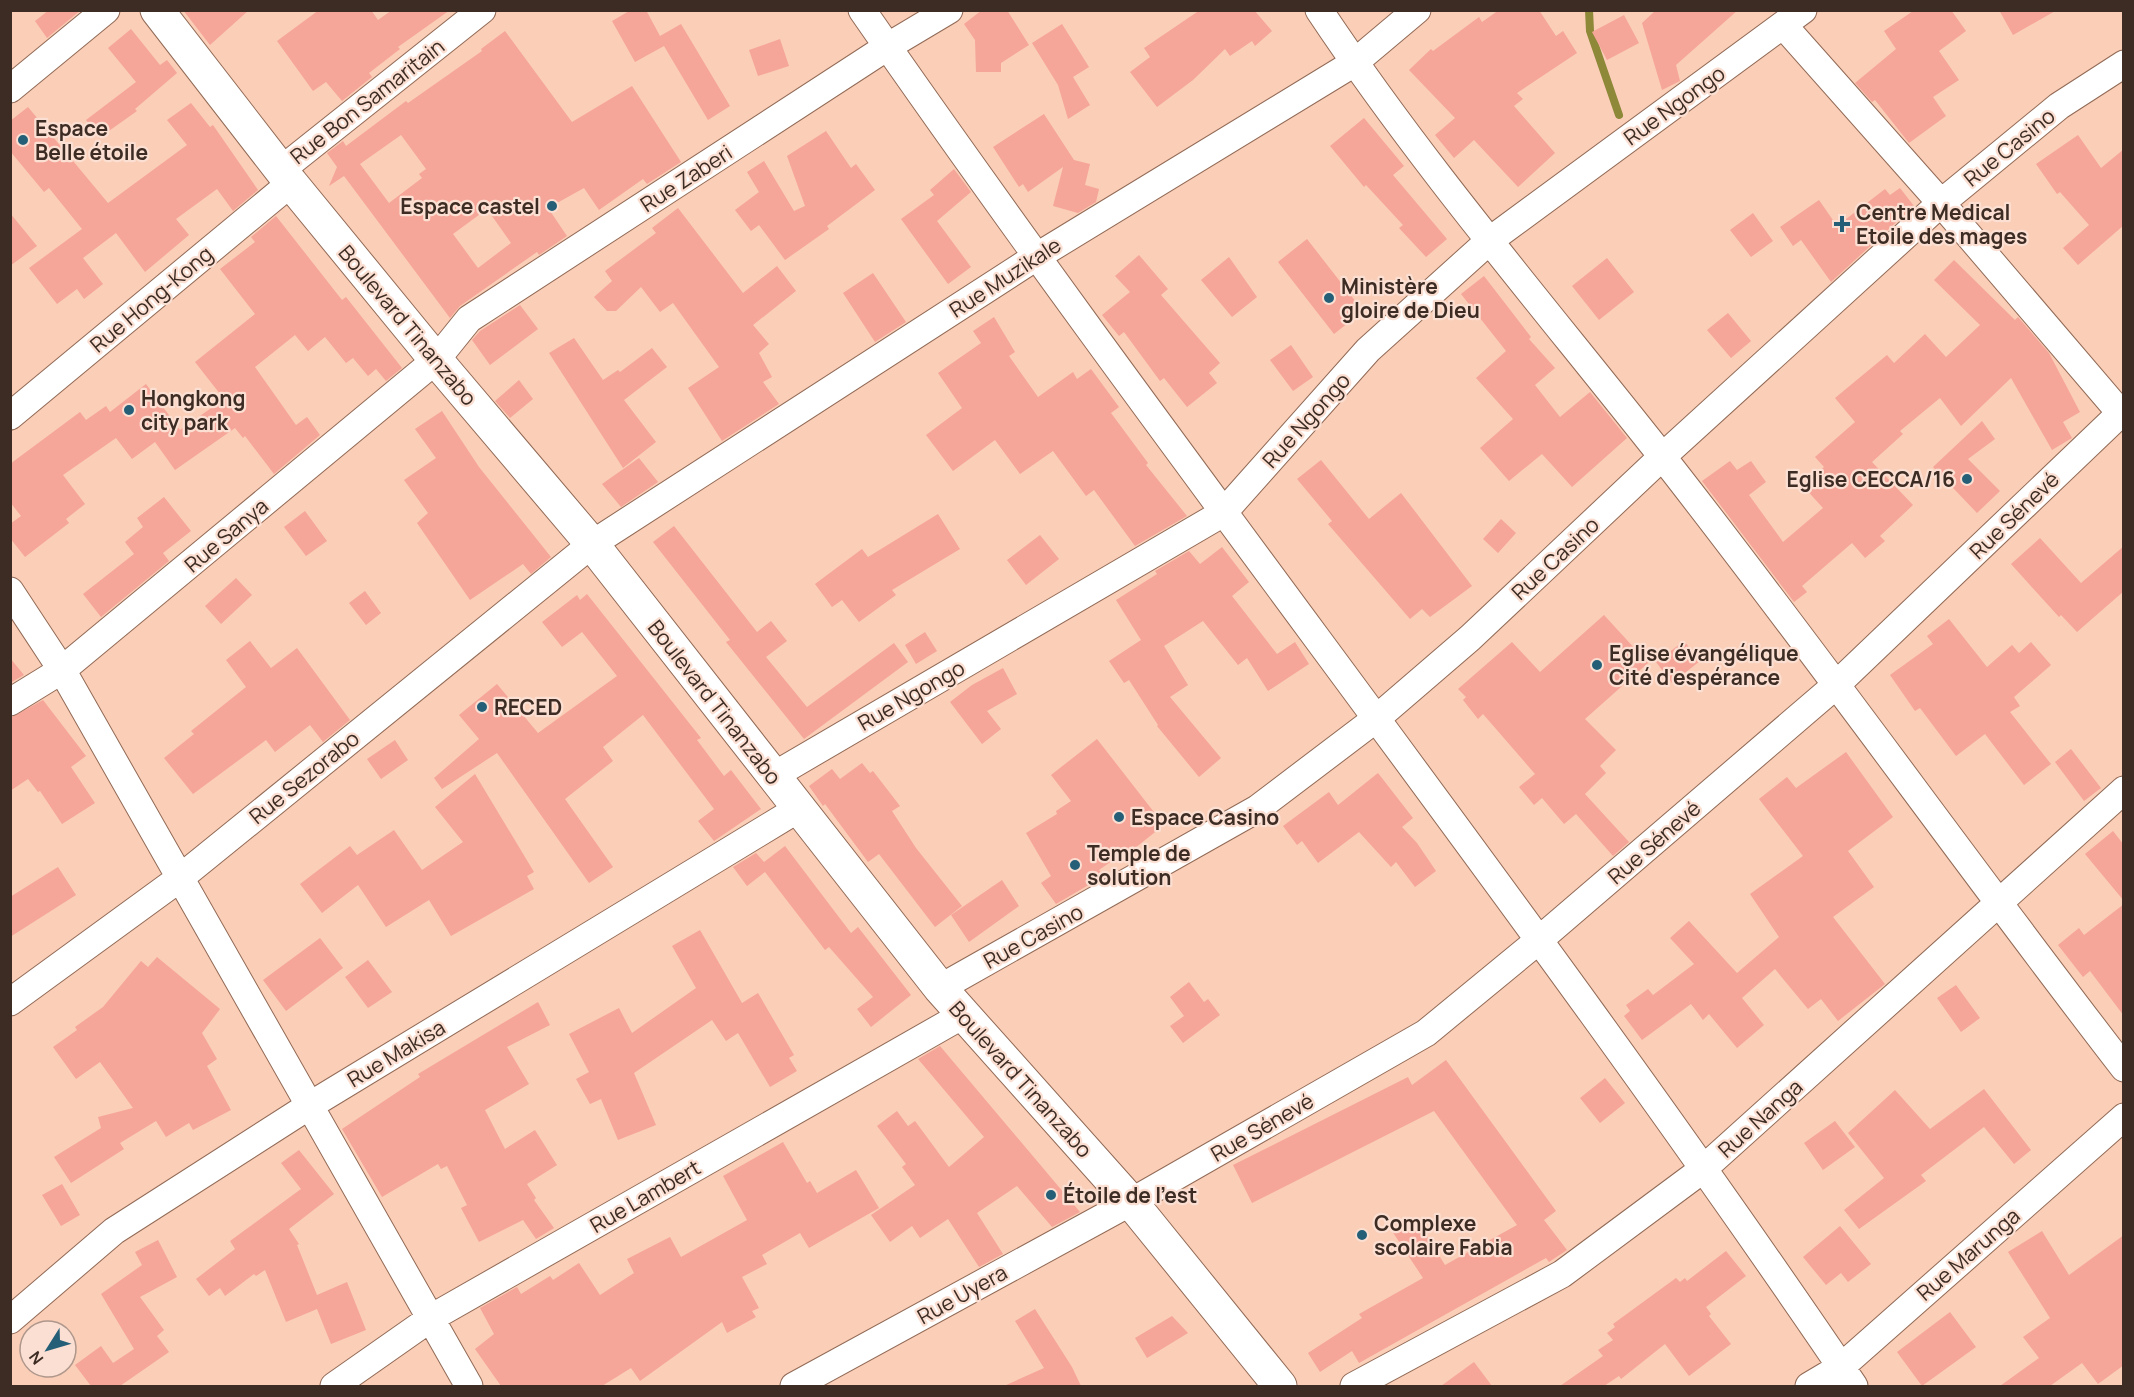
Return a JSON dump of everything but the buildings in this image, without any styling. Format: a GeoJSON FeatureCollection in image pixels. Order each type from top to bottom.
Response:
{"type":"FeatureCollection","features":[{"type":"Feature","properties":{"kind":"street"},"geometry":{"type":"LineString","coordinates":[[10,89],[106,10]]}},
{"type":"Feature","properties":{"kind":"street","name":"Boulevard Tinanzabo"},"geometry":{"type":"LineString","coordinates":[[157,10],[286,176],[436,360],[592,544],[940,988],[1131,1202],[1280,1386]]}},
{"type":"Feature","properties":{"kind":"street","name":"Rue Bon Samaritain"},"geometry":{"type":"LineString","coordinates":[[286,176],[482,10]]}},
{"type":"Feature","properties":{"kind":"street"},"geometry":{"type":"LineString","coordinates":[[862,10],[1036,257],[1222,513],[1377,718],[1539,940],[1847,1377]]}},
{"type":"Feature","properties":{"kind":"street","name":"Rue Zaberi"},"geometry":{"type":"LineString","coordinates":[[436,360],[469,319],[887,47],[949,10]]}},
{"type":"Feature","properties":{"kind":"street"},"geometry":{"type":"LineString","coordinates":[[1319,10],[1354,63],[1489,241],[1662,457],[1998,905],[2124,1068]]}},
{"type":"Feature","properties":{"kind":"street","name":"Rue Muzikale"},"geometry":{"type":"LineString","coordinates":[[592,544],[1036,257],[1354,63],[1417,10]]}},
{"type":"Feature","properties":{"kind":"street"},"geometry":{"type":"LineString","coordinates":[[1793,18],[1941,203],[2122,414]]}},
{"type":"Feature","properties":{"kind":"street","name":"Rue Ngongo"},"geometry":{"type":"LineString","coordinates":[[772,776],[1222,513],[1368,350],[1489,241],[1793,18]]}},
{"type":"Feature","properties":{"kind":"street","name":"Rue Casino"},"geometry":{"type":"LineString","coordinates":[[940,988],[1257,809],[1377,718],[1470,638],[1662,457],[1941,203],[2059,106],[2124,64]]}},
{"type":"Feature","properties":{"kind":"street","name":"Rue Hong-Kong"},"geometry":{"type":"LineString","coordinates":[[10,416],[286,176]]}},
{"type":"Feature","properties":{"kind":"street","name":"Rue Sanya"},"geometry":{"type":"LineString","coordinates":[[10,702],[62,670],[436,360]]}},
{"type":"Feature","properties":{"kind":"street","name":"Rue Sénevé"},"geometry":{"type":"LineString","coordinates":[[1131,1202],[1426,1033],[1539,940],[1835,686],[2122,414]]}},
{"type":"Feature","properties":{"kind":"street","name":"Rue Sezorabo"},"geometry":{"type":"LineString","coordinates":[[10,1002],[180,878],[592,544]]}},
{"type":"Feature","properties":{"kind":"street"},"geometry":{"type":"LineString","coordinates":[[10,591],[62,670],[469,1386]]}},
{"type":"Feature","properties":{"kind":"street","name":"Rue Nanga"},"geometry":{"type":"LineString","coordinates":[[1354,1386],[1562,1274],[1702,1170],[2124,790]]}},
{"type":"Feature","properties":{"kind":"street","name":"Rue Makisa"},"geometry":{"type":"LineString","coordinates":[[10,1320],[114,1231],[309,1106],[798,809]]}},
{"type":"Feature","properties":{"kind":"street","name":"Rue Lambert"},"geometry":{"type":"LineString","coordinates":[[334,1386],[431,1318],[963,1015]]}},
{"type":"Feature","properties":{"kind":"street","name":"Rue Marunga"},"geometry":{"type":"LineString","coordinates":[[1809,1386],[1847,1377],[2124,1117]]}},
{"type":"Feature","properties":{"kind":"street","name":"Rue Uyera"},"geometry":{"type":"LineString","coordinates":[[794,1386],[1131,1202]]}},
{"type":"Feature","properties":{"kind":"waterway"},"geometry":{"type":"LineString","coordinates":[[1589,10],[1590,31],[1619,115]]}},
{"type":"Feature","properties":{"kind":"place","name":"Espace Belle étoile"},"geometry":{"type":"Point","coordinates":[23,140]}},
{"type":"Feature","properties":{"kind":"place","name":"Espace castel"},"geometry":{"type":"Point","coordinates":[552,206]}},
{"type":"Feature","properties":{"kind":"place","name":"Centre Medical Etoile des mages"},"geometry":{"type":"Point","coordinates":[1842,224]}},
{"type":"Feature","properties":{"kind":"place","name":"Ministère gloire de Dieu"},"geometry":{"type":"Point","coordinates":[1329,298]}},
{"type":"Feature","properties":{"kind":"place","name":"Hongkong city park"},"geometry":{"type":"Point","coordinates":[129,410]}},
{"type":"Feature","properties":{"kind":"place","name":"Eglise CECCA/16"},"geometry":{"type":"Point","coordinates":[1967,479]}},
{"type":"Feature","properties":{"kind":"place","name":"Eglise évangélique Cité d'espérance"},"geometry":{"type":"Point","coordinates":[1597,665]}},
{"type":"Feature","properties":{"kind":"place","name":"RECED"},"geometry":{"type":"Point","coordinates":[482,707]}},
{"type":"Feature","properties":{"kind":"place","name":"Espace Casino"},"geometry":{"type":"Point","coordinates":[1119,817]}},
{"type":"Feature","properties":{"kind":"place","name":"Temple de solution"},"geometry":{"type":"Point","coordinates":[1075,865]}},
{"type":"Feature","properties":{"kind":"place","name":"Étoile de l'est"},"geometry":{"type":"Point","coordinates":[1051,1195]}},
{"type":"Feature","properties":{"kind":"place","name":"Complexe scolaire Fabia"},"geometry":{"type":"Point","coordinates":[1362,1235]}}]}
